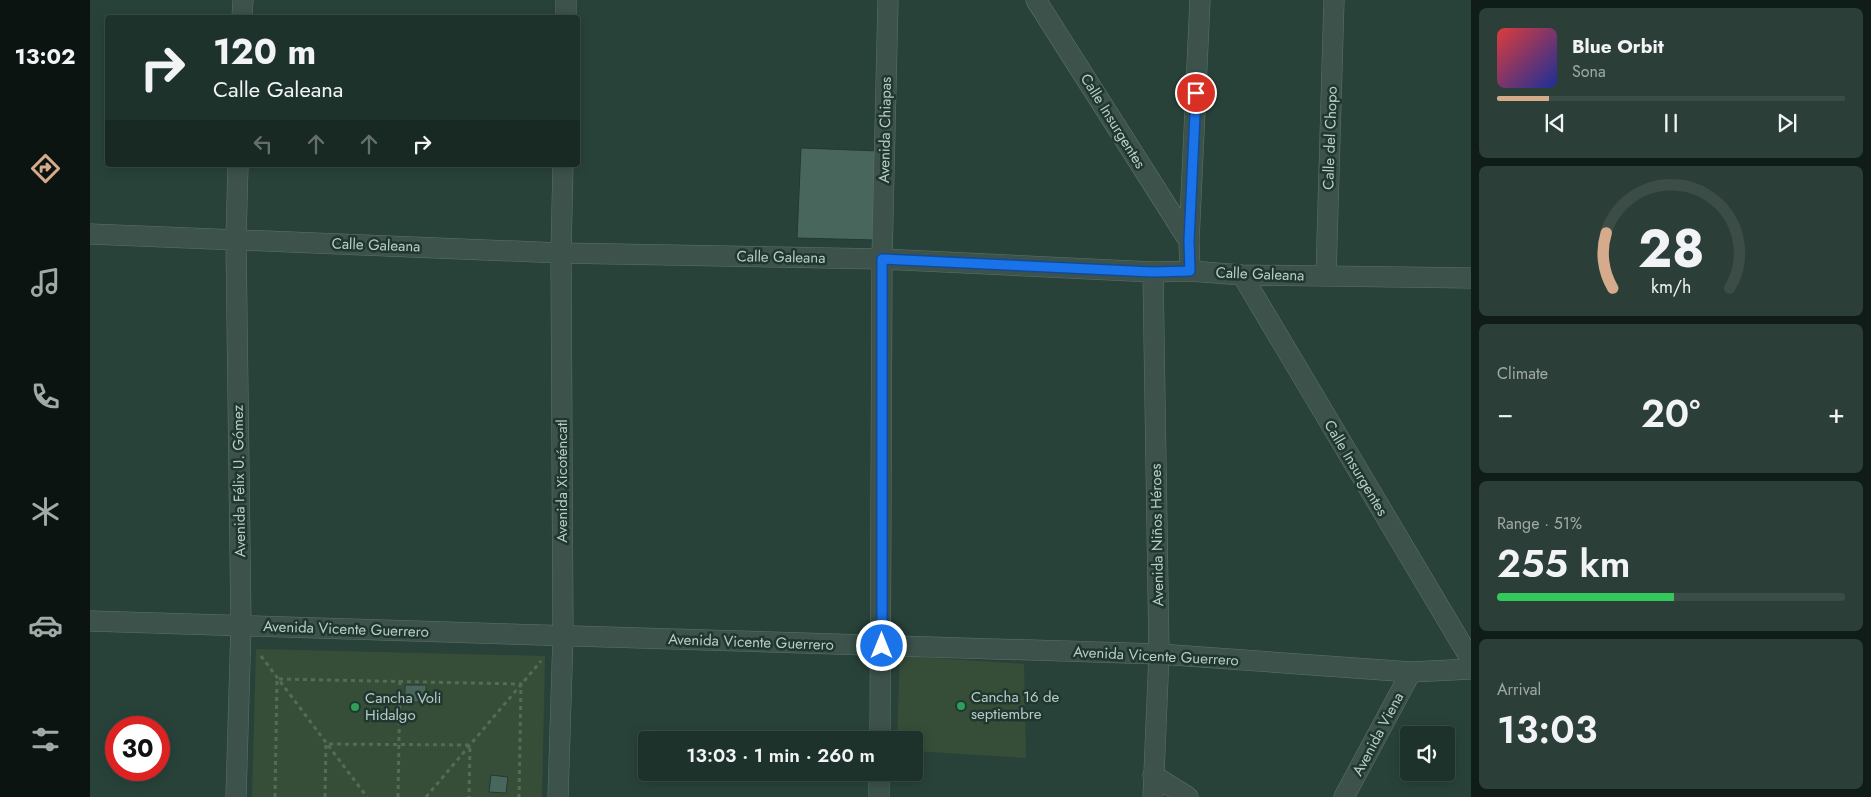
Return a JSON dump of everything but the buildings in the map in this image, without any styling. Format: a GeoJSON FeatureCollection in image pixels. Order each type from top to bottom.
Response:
{"type":"FeatureCollection","features":[{"type":"Feature","properties":{"kind":"street"},"geometry":{"type":"LineString","coordinates":[[242,15],[243,0]]}},
{"type":"Feature","properties":{"kind":"street"},"geometry":{"type":"LineString","coordinates":[[566,0],[566,15]]}},
{"type":"Feature","properties":{"kind":"street","name":"Avenida Chiapas"},"geometry":{"type":"LineString","coordinates":[[880,731],[882,259],[888,0]]}},
{"type":"Feature","properties":{"kind":"street","name":"Calle Insurgentes"},"geometry":{"type":"LineString","coordinates":[[1036,0],[1189,241]]}},
{"type":"Feature","properties":{"kind":"street"},"geometry":{"type":"LineString","coordinates":[[1190,271],[1189,241],[1200,0]]}},
{"type":"Feature","properties":{"kind":"street","name":"Calle del Chopo"},"geometry":{"type":"LineString","coordinates":[[1326,276],[1334,0]]}},
{"type":"Feature","properties":{"kind":"street","name":"Avenida Félix U. Gómez"},"geometry":{"type":"LineString","coordinates":[[236,797],[241,626],[236,240],[238,167]]}},
{"type":"Feature","properties":{"kind":"street","name":"Avenida Xicoténcatl"},"geometry":{"type":"LineString","coordinates":[[558,797],[563,636],[561,253],[563,167]]}},
{"type":"Feature","properties":{"kind":"street","name":"Calle Galeana"},"geometry":{"type":"LineString","coordinates":[[90,234],[561,253],[882,259],[1153,272],[1190,271],[1242,276],[1471,278]]}},
{"type":"Feature","properties":{"kind":"street","name":"Avenida Niños Héroes"},"geometry":{"type":"LineString","coordinates":[[1153,272],[1159,654],[1153,797]]}},
{"type":"Feature","properties":{"kind":"street","name":"Calle Insurgentes"},"geometry":{"type":"LineString","coordinates":[[1242,276],[1471,660]]}},
{"type":"Feature","properties":{"kind":"street","name":"Avenida Vicente Guerrero"},"geometry":{"type":"LineString","coordinates":[[90,621],[1159,654],[1411,672],[1471,669]]}},
{"type":"Feature","properties":{"kind":"street","name":"Avenida Viena"},"geometry":{"type":"LineString","coordinates":[[1344,797],[1411,672]]}},
{"type":"Feature","properties":{"kind":"street"},"geometry":{"type":"LineString","coordinates":[[1153,775],[1188,797]]}},
{"type":"Feature","properties":{"kind":"street"},"geometry":{"type":"LineString","coordinates":[[879,781],[879,797]]}},
{"type":"Feature","properties":{"kind":"path"},"geometry":{"type":"LineString","coordinates":[[277,679],[521,684]]}},
{"type":"Feature","properties":{"kind":"path"},"geometry":{"type":"LineString","coordinates":[[277,679],[367,797]]}},
{"type":"Feature","properties":{"kind":"path"},"geometry":{"type":"LineString","coordinates":[[275,797],[277,679]]}},
{"type":"Feature","properties":{"kind":"path"},"geometry":{"type":"LineString","coordinates":[[398,797],[400,681]]}},
{"type":"Feature","properties":{"kind":"path"},"geometry":{"type":"LineString","coordinates":[[426,797],[521,684]]}},
{"type":"Feature","properties":{"kind":"path"},"geometry":{"type":"LineString","coordinates":[[519,797],[521,684]]}},
{"type":"Feature","properties":{"kind":"path"},"geometry":{"type":"LineString","coordinates":[[326,744],[470,745]]}},
{"type":"Feature","properties":{"kind":"path"},"geometry":{"type":"LineString","coordinates":[[325,797],[326,744]]}},
{"type":"Feature","properties":{"kind":"path"},"geometry":{"type":"LineString","coordinates":[[469,797],[470,745]]}},
{"type":"Feature","properties":{"kind":"green space"},"geometry":{"type":"Polygon","coordinates":[[[256,649],[545,656],[542,797],[252,797],[256,649]]]}},
{"type":"Feature","properties":{"kind":"green space","name":"Cancha 16 de septiembre"},"geometry":{"type":"Polygon","coordinates":[[[900,656],[1024,664],[1026,758],[923,752],[923,731],[897,731],[900,656]]]}},
{"type":"Feature","properties":{"kind":"place","name":"Cancha 16 de septiembre"},"geometry":{"type":"Point","coordinates":[961,706]}},
{"type":"Feature","properties":{"kind":"place","name":"Cancha Voli Hidalgo"},"geometry":{"type":"Point","coordinates":[355,707]}},
{"type":"Feature","properties":{"kind":"route"},"geometry":{"type":"LineString","coordinates":[[882,646],[882,259],[1153,272],[1190,271],[1189,241],[1196,93]]}}]}
